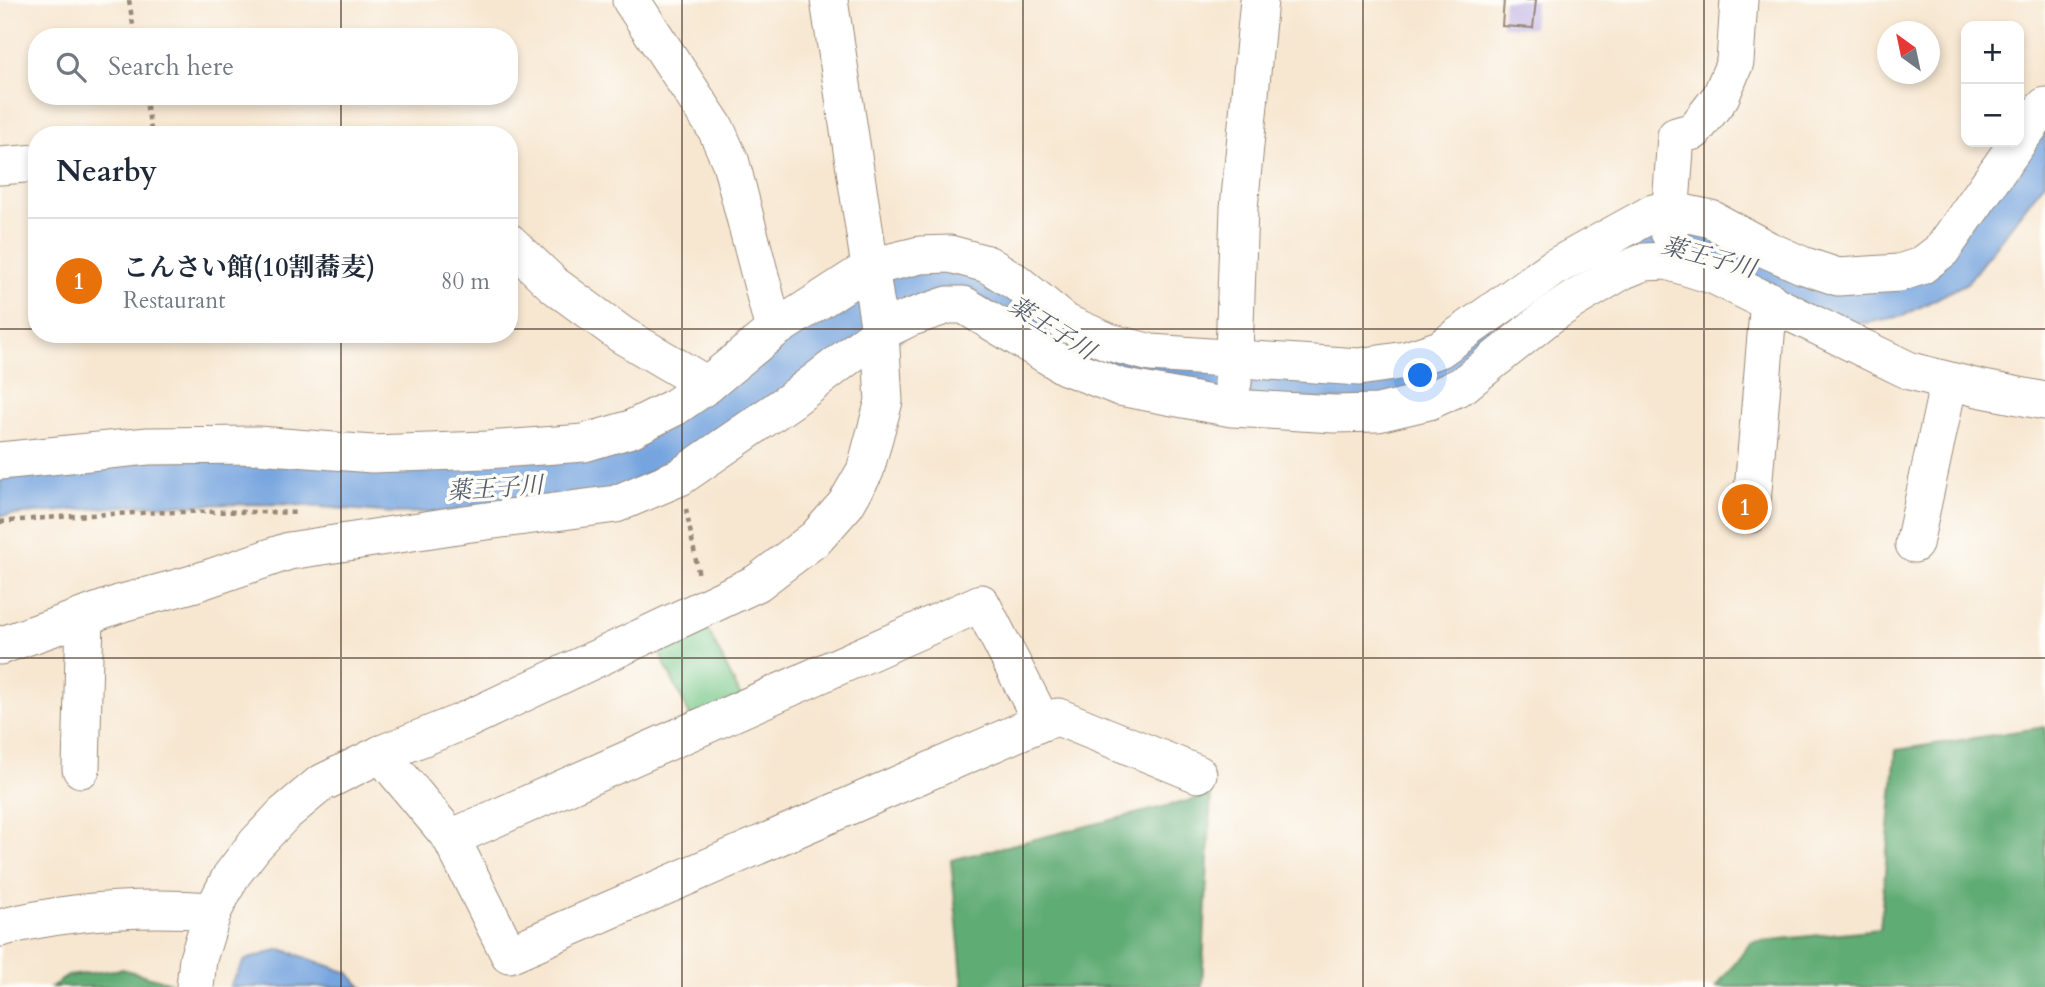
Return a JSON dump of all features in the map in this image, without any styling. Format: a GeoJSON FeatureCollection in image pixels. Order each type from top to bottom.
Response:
{"type":"FeatureCollection","features":[{"type":"Feature","properties":{"kind":"street"},"geometry":{"type":"LineString","coordinates":[[631,0],[716,130],[731,163],[774,330]]}},
{"type":"Feature","properties":{"kind":"street"},"geometry":{"type":"LineString","coordinates":[[195,987],[198,959],[213,911],[231,876],[283,815],[320,784],[381,754],[464,721],[757,583],[816,538],[846,504],[865,471],[884,401],[880,332],[829,0]]}},
{"type":"Feature","properties":{"kind":"street"},"geometry":{"type":"LineString","coordinates":[[1232,408],[1239,208],[1259,0]]}},
{"type":"Feature","properties":{"kind":"street"},"geometry":{"type":"LineString","coordinates":[[1667,261],[1676,136],[1694,131],[1721,96],[1735,62],[1739,0]]}},
{"type":"Feature","properties":{"kind":"street"},"geometry":{"type":"LineString","coordinates":[[2024,133],[2045,106]]}},
{"type":"Feature","properties":{"kind":"street"},"geometry":{"type":"LineString","coordinates":[[0,461],[148,446],[258,445],[372,454],[584,443],[631,429],[675,407],[774,330],[871,267],[920,255],[950,254],[987,264],[1016,282],[1066,323],[1109,342],[1151,353],[1359,367],[1406,360],[1440,349],[1553,268],[1653,213],[1670,210],[1711,219],[1802,265],[1838,276],[1899,272],[1921,266],[1942,250],[2014,147]]}},
{"type":"Feature","properties":{"kind":"street"},"geometry":{"type":"LineString","coordinates":[[0,166],[28,164]]}},
{"type":"Feature","properties":{"kind":"street"},"geometry":{"type":"LineString","coordinates":[[518,251],[554,285],[622,335],[707,384]]}},
{"type":"Feature","properties":{"kind":"street"},"geometry":{"type":"LineString","coordinates":[[0,646],[289,551],[616,504],[680,477],[790,401],[880,332],[948,305],[964,305],[1065,366],[1120,387],[1232,408],[1334,414],[1378,413],[1429,401],[1463,385],[1573,300],[1622,271],[1644,262],[1667,261],[1715,275],[1910,370],[2045,401]]}},
{"type":"Feature","properties":{"kind":"street"},"geometry":{"type":"LineString","coordinates":[[1553,268],[1573,300]]}},
{"type":"Feature","properties":{"kind":"street"},"geometry":{"type":"LineString","coordinates":[[1825,329],[1838,276]]}},
{"type":"Feature","properties":{"kind":"street"},"geometry":{"type":"LineString","coordinates":[[1751,514],[1769,300]]}},
{"type":"Feature","properties":{"kind":"street"},"geometry":{"type":"LineString","coordinates":[[1359,367],[1362,413]]}},
{"type":"Feature","properties":{"kind":"street"},"geometry":{"type":"LineString","coordinates":[[1914,544],[1949,381]]}},
{"type":"Feature","properties":{"kind":"street"},"geometry":{"type":"LineString","coordinates":[[451,838],[981,603],[1042,722]]}},
{"type":"Feature","properties":{"kind":"street"},"geometry":{"type":"LineString","coordinates":[[81,769],[85,616]]}},
{"type":"Feature","properties":{"kind":"street"},"geometry":{"type":"LineString","coordinates":[[381,754],[451,838],[509,954],[1042,722],[1058,718],[1198,774]]}},
{"type":"Feature","properties":{"kind":"street"},"geometry":{"type":"LineString","coordinates":[[0,928],[42,917],[96,911],[139,908],[213,911]]}},
{"type":"Feature","properties":{"kind":"path"},"geometry":{"type":"LineString","coordinates":[[129,0],[134,28]]}},
{"type":"Feature","properties":{"kind":"path"},"geometry":{"type":"LineString","coordinates":[[147,105],[150,126]]}},
{"type":"Feature","properties":{"kind":"path"},"geometry":{"type":"LineString","coordinates":[[680,477],[706,606]]}},
{"type":"Feature","properties":{"kind":"path"},"geometry":{"type":"LineString","coordinates":[[0,522],[78,514],[189,511],[304,513]]}},
{"type":"Feature","properties":{"kind":"green space"},"geometry":{"type":"Polygon","coordinates":[[[706,626],[741,697],[692,720],[658,650],[706,626]]]}},
{"type":"Feature","properties":{"kind":"green space"},"geometry":{"type":"Polygon","coordinates":[[[2045,727],[2045,987],[1716,987],[1751,942],[1880,929],[1896,750],[2045,727]]]}},
{"type":"Feature","properties":{"kind":"green space"},"geometry":{"type":"Polygon","coordinates":[[[1211,795],[1202,987],[963,987],[951,860],[1211,795]]]}},
{"type":"Feature","properties":{"kind":"green space"},"geometry":{"type":"Polygon","coordinates":[[[122,969],[172,983],[172,987],[51,987],[68,976],[122,969]]]}},
{"type":"Feature","properties":{"kind":"water","name":"薬王子川"},"geometry":{"type":"Polygon","coordinates":[[[2045,123],[2045,182],[1967,283],[1903,316],[1866,323],[1844,322],[1679,253],[1457,379],[1380,401],[1252,398],[1085,364],[980,297],[613,493],[504,511],[395,513],[283,504],[137,505],[0,516],[0,470],[143,459],[546,459],[895,270],[961,260],[1077,338],[1394,373],[1659,222],[1907,283],[2045,123]]]}},
{"type":"Feature","properties":{"kind":"water"},"geometry":{"type":"Polygon","coordinates":[[[281,949],[349,973],[362,987],[229,987],[245,960],[281,949]]]}},
{"type":"Feature","properties":{"kind":"building"},"geometry":{"type":"Polygon","coordinates":[[[1504,0],[1536,0],[1533,28],[1502,26],[1504,0]]]}},
{"type":"Feature","properties":{"kind":"place","name":"こんさい館(10割蕎麦)"},"geometry":{"type":"Point","coordinates":[1745,507]}}]}
